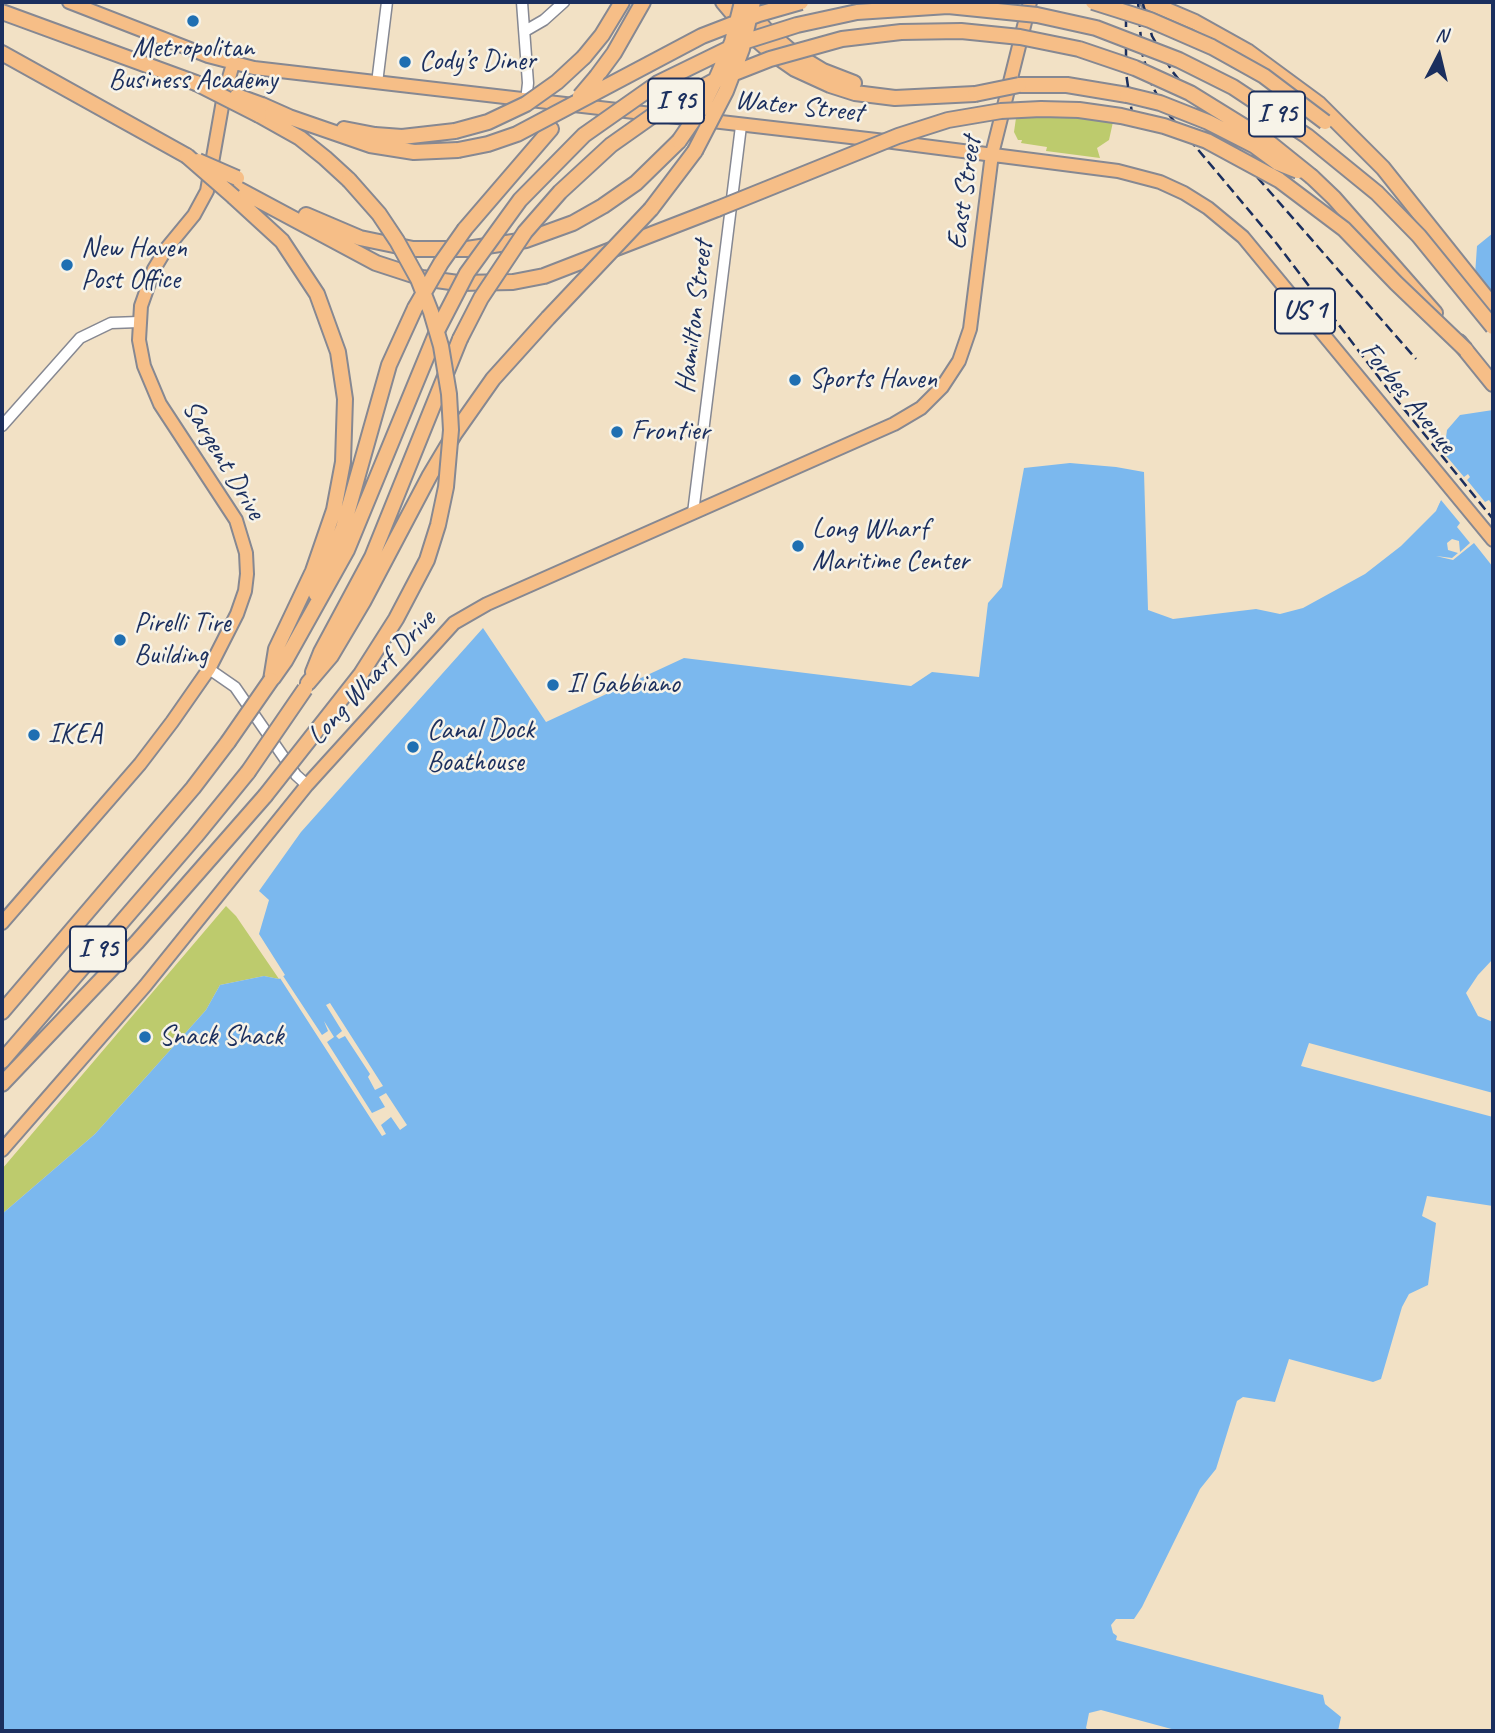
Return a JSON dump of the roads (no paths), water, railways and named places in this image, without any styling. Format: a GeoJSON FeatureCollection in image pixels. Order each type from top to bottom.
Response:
{"type":"FeatureCollection","features":[{"type":"Feature","properties":{"kind":"highway"},"geometry":{"type":"LineString","coordinates":[[261,110],[290,110],[349,130],[375,135],[417,137],[477,126],[526,104],[557,82],[584,57],[602,35],[622,2]]}},
{"type":"Feature","properties":{"kind":"highway"},"geometry":{"type":"LineString","coordinates":[[309,615],[342,528],[387,373],[415,308],[441,262],[466,229],[597,76],[622,40],[643,2]]}},
{"type":"Feature","properties":{"kind":"highway"},"geometry":{"type":"LineString","coordinates":[[723,2],[750,34],[795,69],[855,93],[895,99],[1019,85],[1096,89],[1160,103],[1224,129],[1278,163],[1312,177]]}},
{"type":"Feature","properties":{"kind":"highway"},"geometry":{"type":"LineString","coordinates":[[742,2],[766,30],[793,53],[837,78],[894,91],[976,91]]}},
{"type":"Feature","properties":{"kind":"highway"},"geometry":{"type":"LineString","coordinates":[[236,187],[360,237],[413,249],[467,249],[541,236],[590,215],[636,183],[678,141],[701,109],[717,77],[732,43],[742,2]]}},
{"type":"Feature","properties":{"kind":"highway"},"geometry":{"type":"LineString","coordinates":[[307,686],[331,656],[455,433],[493,379],[650,209],[695,151],[726,92],[742,50],[753,2]]}},
{"type":"Feature","properties":{"kind":"highway"},"geometry":{"type":"LineString","coordinates":[[2,12],[196,83],[261,110],[370,145],[414,152],[458,150],[517,134],[702,36],[743,19],[801,2]]}},
{"type":"Feature","properties":{"kind":"highway"},"geometry":{"type":"LineString","coordinates":[[1093,2],[1182,32],[1231,57],[1280,87],[1349,144],[1440,241]]}},
{"type":"Feature","properties":{"kind":"highway"},"geometry":{"type":"LineString","coordinates":[[1148,2],[1195,22],[1247,51],[1319,104],[1383,168],[1493,306]]}},
{"type":"Feature","properties":{"kind":"highway","name":"I 95"},"geometry":{"type":"LineString","coordinates":[[2,1012],[193,788],[271,680],[281,655],[334,576],[358,525],[438,329],[467,273],[520,200],[584,135],[658,83],[740,43],[797,25],[857,12],[948,6],[1037,15],[1096,29],[1160,52],[1233,87],[1291,124],[1377,193],[1419,236],[1493,327]]}},
{"type":"Feature","properties":{"kind":"highway","name":"I 95"},"geometry":{"type":"LineString","coordinates":[[2,1060],[208,822],[248,772],[307,686],[321,652],[382,532],[460,339],[492,280],[525,232],[559,192],[611,145],[663,109],[728,74],[797,50],[842,39],[893,33],[961,31],[1020,37],[1079,49],[1135,68],[1190,93],[1266,139],[1312,177],[1403,275],[1493,384]]}},
{"type":"Feature","properties":{"kind":"highway"},"geometry":{"type":"LineString","coordinates":[[2,53],[187,156],[236,187],[376,263],[422,278],[458,283],[513,282],[544,276],[898,136],[948,120],[1001,111],[1041,109],[1079,110],[1121,116],[1196,137],[1227,150],[1279,180],[1344,229],[1466,350]]}},
{"type":"Feature","properties":{"kind":"highway"},"geometry":{"type":"LineString","coordinates":[[2,1084],[137,942],[265,796],[360,674],[396,619],[429,552],[446,487],[451,430],[445,363],[431,312],[418,279],[375,209],[325,158],[261,110]]}},
{"type":"Feature","properties":{"kind":"highway"},"geometry":{"type":"LineString","coordinates":[[236,187],[282,241],[313,286],[334,337],[345,399],[343,462],[334,510],[281,655]]}},
{"type":"Feature","properties":{"kind":"main road","name":"Water Street"},"geometry":{"type":"LineString","coordinates":[[69,2],[233,64],[1133,174],[1160,182],[1195,200]]}},
{"type":"Feature","properties":{"kind":"main road","name":"East Street"},"geometry":{"type":"LineString","coordinates":[[942,387],[962,354],[970,329],[992,155],[1030,2]]}},
{"type":"Feature","properties":{"kind":"main road","name":"Sargent Drive"},"geometry":{"type":"LineString","coordinates":[[2,923],[140,764],[209,669],[237,614],[245,591],[245,545],[236,520],[160,404],[149,382],[141,350],[139,322],[147,286],[154,269],[166,249],[194,215],[207,191],[224,95],[233,64]]}},
{"type":"Feature","properties":{"kind":"main road","name":"Forbes Avenue"},"geometry":{"type":"LineString","coordinates":[[1195,200],[1232,226],[1252,247],[1493,540]]}},
{"type":"Feature","properties":{"kind":"main road","name":"Long Wharf Drive"},"geometry":{"type":"LineString","coordinates":[[2,1150],[145,986],[307,785],[454,624],[487,604],[894,424],[921,408],[942,387]]}},
{"type":"Feature","properties":{"kind":"street"},"geometry":{"type":"LineString","coordinates":[[377,83],[387,2]]}},
{"type":"Feature","properties":{"kind":"street"},"geometry":{"type":"LineString","coordinates":[[522,2],[528,83],[526,101]]}},
{"type":"Feature","properties":{"kind":"street"},"geometry":{"type":"LineString","coordinates":[[525,31],[544,20],[564,2]]}},
{"type":"Feature","properties":{"kind":"street","name":"Hamilton Street"},"geometry":{"type":"LineString","coordinates":[[693,513],[741,126]]}},
{"type":"Feature","properties":{"kind":"street"},"geometry":{"type":"LineString","coordinates":[[2,426],[80,338],[111,323],[139,322]]}},
{"type":"Feature","properties":{"kind":"street"},"geometry":{"type":"LineString","coordinates":[[209,669],[235,687],[296,775],[307,785]]}},
{"type":"Feature","properties":{"kind":"water"},"geometry":{"type":"Polygon","coordinates":[[[1493,233],[1493,321],[1475,275],[1477,246],[1493,233]]]}},
{"type":"Feature","properties":{"kind":"water"},"geometry":{"type":"Polygon","coordinates":[[[1493,410],[1493,959],[1466,993],[1478,1016],[1493,1022],[1493,1093],[1309,1043],[1301,1066],[1493,1117],[1493,1206],[1427,1196],[1422,1216],[1436,1223],[1428,1285],[1409,1294],[1402,1307],[1381,1379],[1373,1382],[1289,1359],[1275,1402],[1243,1397],[1237,1401],[1216,1469],[1200,1489],[1142,1607],[1134,1619],[1116,1619],[1111,1625],[1117,1636],[1116,1640],[1323,1695],[1325,1704],[1341,1717],[1338,1731],[1179,1731],[1101,1710],[1089,1713],[1086,1728],[1089,1731],[2,1731],[2,1214],[95,1134],[206,1010],[220,985],[264,976],[279,979],[285,975],[259,934],[269,900],[259,891],[301,832],[483,628],[546,722],[684,658],[911,686],[932,672],[979,677],[988,603],[1002,587],[1024,468],[1070,463],[1144,472],[1148,610],[1173,619],[1256,609],[1280,614],[1303,608],[1365,574],[1401,546],[1436,511],[1448,484],[1444,452],[1447,430],[1460,415],[1493,410]]]}},
{"type":"Feature","properties":{"kind":"railway"},"geometry":{"type":"LineString","coordinates":[[1126,2],[1126,73],[1132,113]]}},
{"type":"Feature","properties":{"kind":"railway"},"geometry":{"type":"LineString","coordinates":[[1138,2],[1142,53],[1151,83],[1164,109],[1277,244],[1387,388],[1493,519]]}},
{"type":"Feature","properties":{"kind":"railway"},"geometry":{"type":"LineString","coordinates":[[1143,4],[1152,36],[1172,71],[1257,177],[1416,359]]}},
{"type":"Feature","properties":{"kind":"place","name":"Metropolitan Business Academy"},"geometry":{"type":"Point","coordinates":[193,21]}},
{"type":"Feature","properties":{"kind":"place","name":"Cody’s Diner"},"geometry":{"type":"Point","coordinates":[405,62]}},
{"type":"Feature","properties":{"kind":"place","name":"New Haven Post Office"},"geometry":{"type":"Point","coordinates":[67,265]}},
{"type":"Feature","properties":{"kind":"place","name":"Sports Haven"},"geometry":{"type":"Point","coordinates":[795,380]}},
{"type":"Feature","properties":{"kind":"place","name":"Frontier"},"geometry":{"type":"Point","coordinates":[617,432]}},
{"type":"Feature","properties":{"kind":"place","name":"Long Wharf Maritime Center"},"geometry":{"type":"Point","coordinates":[798,546]}},
{"type":"Feature","properties":{"kind":"place","name":"Pirelli Tire Building"},"geometry":{"type":"Point","coordinates":[120,640]}},
{"type":"Feature","properties":{"kind":"place","name":"Il Gabbiano"},"geometry":{"type":"Point","coordinates":[553,685]}},
{"type":"Feature","properties":{"kind":"place","name":"IKEA"},"geometry":{"type":"Point","coordinates":[34,735]}},
{"type":"Feature","properties":{"kind":"place","name":"Canal Dock Boathouse"},"geometry":{"type":"Point","coordinates":[413,747]}},
{"type":"Feature","properties":{"kind":"place","name":"Snack Shack"},"geometry":{"type":"Point","coordinates":[145,1037]}}]}
